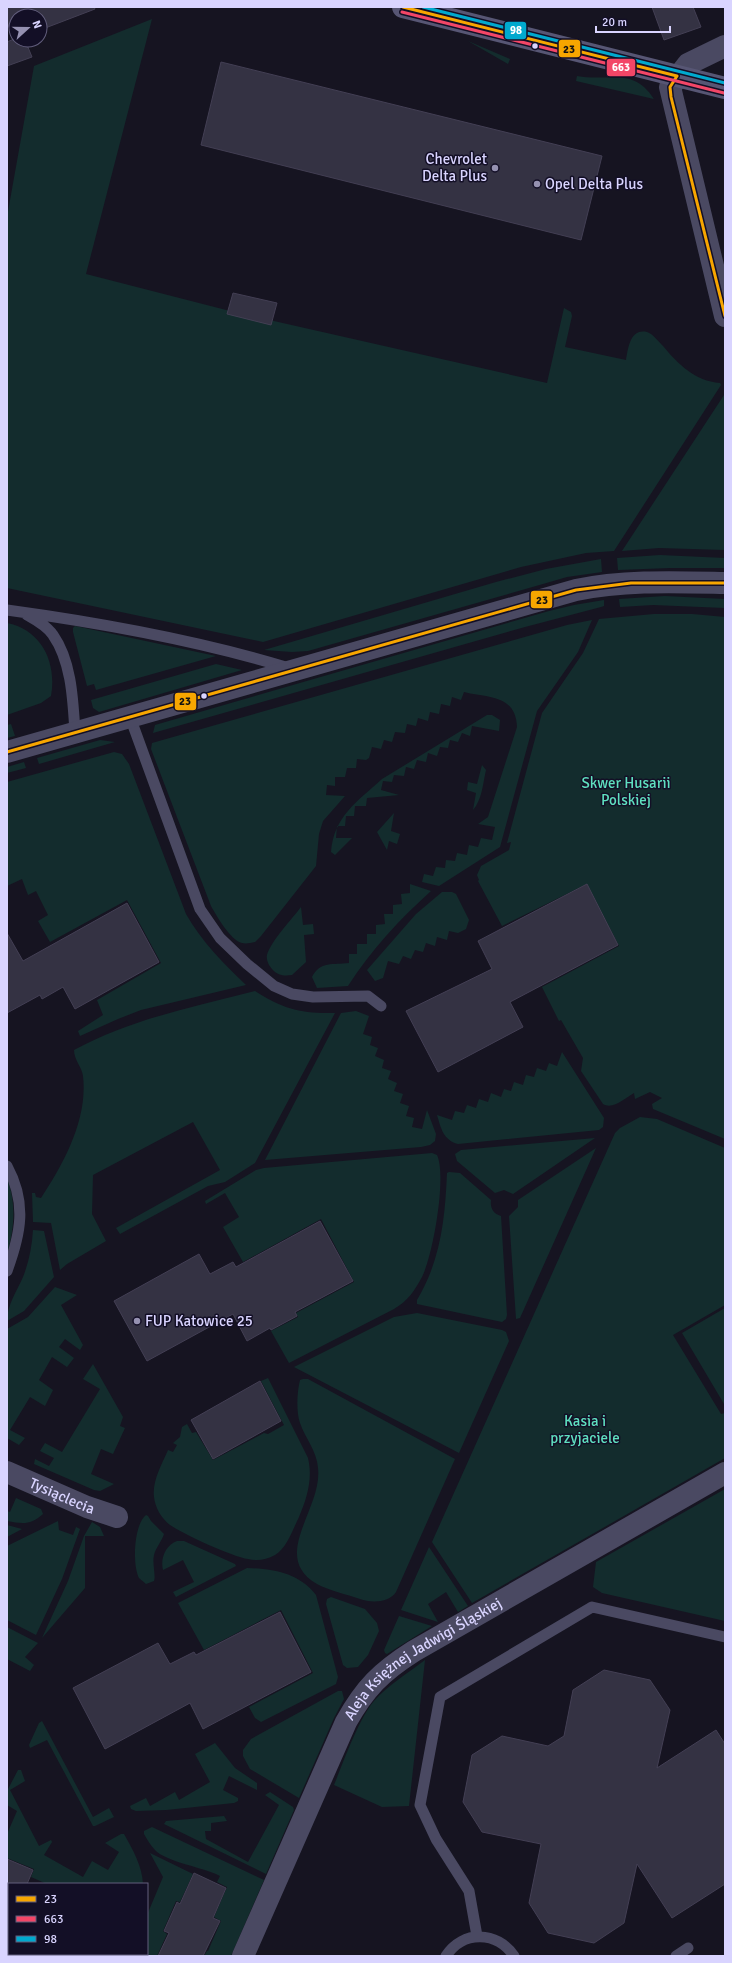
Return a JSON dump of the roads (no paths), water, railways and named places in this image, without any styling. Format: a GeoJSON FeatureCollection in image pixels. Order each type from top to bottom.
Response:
{"type":"FeatureCollection","features":[{"type":"Feature","properties":{"kind":"main road"},"geometry":{"type":"LineString","coordinates":[[403,7],[725,88]]}},
{"type":"Feature","properties":{"kind":"street"},"geometry":{"type":"LineString","coordinates":[[725,46],[694,60],[677,76],[670,87],[671,97],[725,316]]}},
{"type":"Feature","properties":{"kind":"street"},"geometry":{"type":"LineString","coordinates":[[7,752],[540,600],[594,587],[650,583],[725,583]]}},
{"type":"Feature","properties":{"kind":"street","name":"Tysiąclecia"},"geometry":{"type":"LineString","coordinates":[[7,1472],[87,1507],[117,1517]]}},
{"type":"Feature","properties":{"kind":"street","name":"Aleja Księżnej Jadwigi Śląskiej"},"geometry":{"type":"LineString","coordinates":[[243,1956],[346,1722],[357,1703],[371,1684],[392,1665],[414,1651],[725,1473]]}},
{"type":"Feature","properties":{"kind":"lane"},"geometry":{"type":"LineString","coordinates":[[7,610],[74,619],[227,650],[293,670]]}},
{"type":"Feature","properties":{"kind":"lane"},"geometry":{"type":"LineString","coordinates":[[21,612],[40,622],[53,634],[62,650],[72,698],[75,733]]}},
{"type":"Feature","properties":{"kind":"lane"},"geometry":{"type":"LineString","coordinates":[[130,717],[200,909],[220,938],[247,964],[274,986],[292,994],[313,997],[368,996],[381,1006]]}},
{"type":"Feature","properties":{"kind":"lane"},"geometry":{"type":"LineString","coordinates":[[7,1166],[13,1177],[19,1198],[21,1218],[16,1246],[7,1271]]}},
{"type":"Feature","properties":{"kind":"lane"},"geometry":{"type":"LineString","coordinates":[[477,1936],[469,1891],[436,1839],[420,1805],[440,1697],[592,1607],[725,1637]]}},
{"type":"Feature","properties":{"kind":"lane"},"geometry":{"type":"LineString","coordinates":[[446,1956],[451,1949],[461,1941],[477,1936],[494,1938],[508,1947],[514,1956]]}},
{"type":"Feature","properties":{"kind":"lane"},"geometry":{"type":"LineString","coordinates":[[676,1956],[688,1948]]}},
{"type":"Feature","properties":{"kind":"place","name":"Chevrolet Delta Plus"},"geometry":{"type":"Point","coordinates":[495,168]}},
{"type":"Feature","properties":{"kind":"place","name":"Opel Delta Plus"},"geometry":{"type":"Point","coordinates":[537,184]}},
{"type":"Feature","properties":{"kind":"place","name":"FUP Katowice 25"},"geometry":{"type":"Point","coordinates":[137,1321]}},
{"type":"Feature","properties":{"kind":"park label","name":"Skwer Husarii Polskiej"},"geometry":{"type":"Point","coordinates":[626,792]}},
{"type":"Feature","properties":{"kind":"park label","name":"Kasia i przyjaciele"},"geometry":{"type":"Point","coordinates":[585,1430]}}]}
